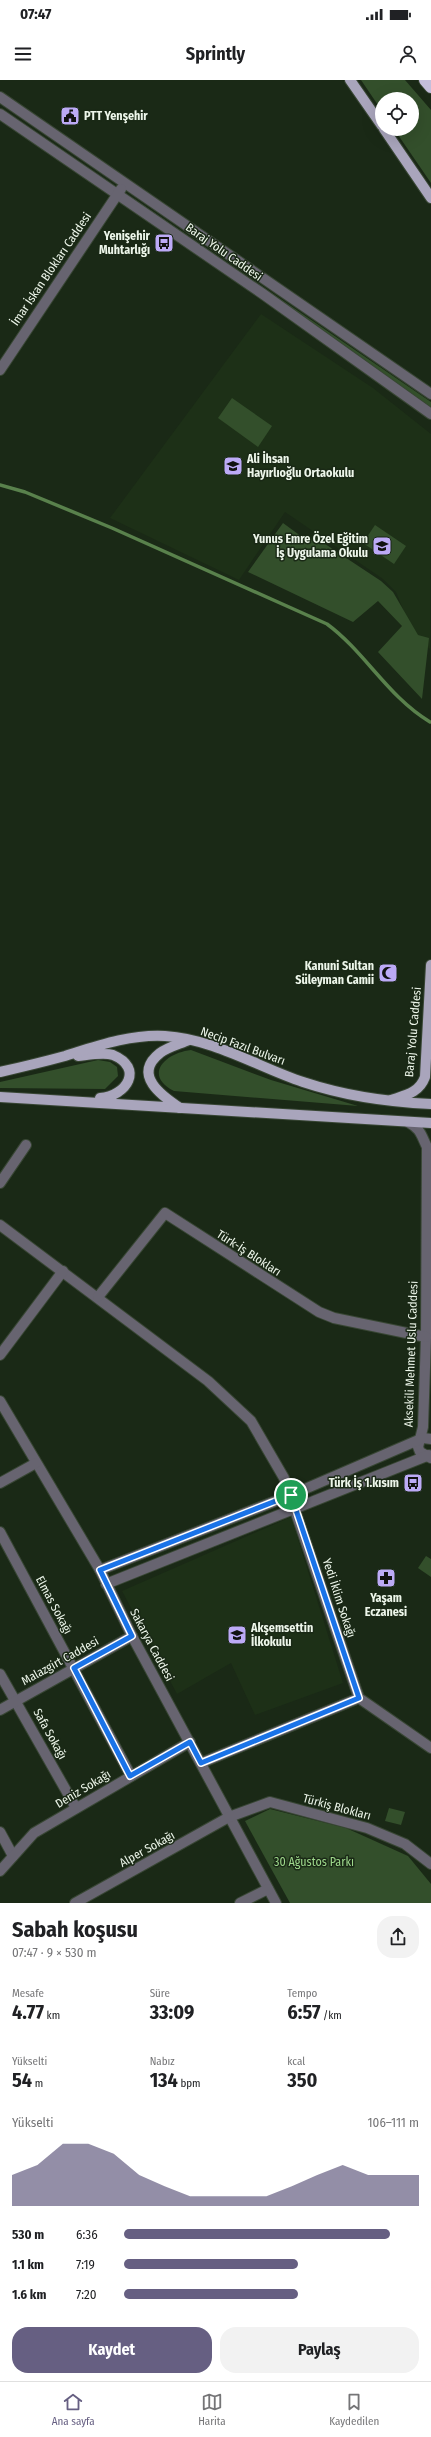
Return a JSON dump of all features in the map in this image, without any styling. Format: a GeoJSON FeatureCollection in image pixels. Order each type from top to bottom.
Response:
{"type":"FeatureCollection","features":[{"type":"Feature","properties":{"kind":"highway"},"geometry":{"type":"LineString","coordinates":[[425,80],[431,87]]}},
{"type":"Feature","properties":{"kind":"main road"},"geometry":{"type":"LineString","coordinates":[[350,80],[375,116]]}},
{"type":"Feature","properties":{"kind":"main road"},"geometry":{"type":"LineString","coordinates":[[389,136],[431,198]]}},
{"type":"Feature","properties":{"kind":"main road","name":"Baraj Yolu Caddesi"},"geometry":{"type":"LineString","coordinates":[[387,1102],[414,1092],[418,1089],[425,1077],[431,965]]}},
{"type":"Feature","properties":{"kind":"main road","name":"Necip Fazıl Bulvarı"},"geometry":{"type":"LineString","coordinates":[[0,1072],[116,1041],[144,1036],[166,1036],[189,1040],[220,1049],[303,1082],[352,1096],[387,1102],[431,1104]]}},
{"type":"Feature","properties":{"kind":"main road"},"geometry":{"type":"LineString","coordinates":[[181,1109],[158,1093],[152,1085],[148,1071],[153,1061],[160,1053],[189,1040]]}},
{"type":"Feature","properties":{"kind":"main road"},"geometry":{"type":"LineString","coordinates":[[61,1056],[112,1055],[125,1063],[130,1072],[128,1081],[117,1095],[80,1100]]}},
{"type":"Feature","properties":{"kind":"main road"},"geometry":{"type":"LineString","coordinates":[[0,1096],[80,1100],[181,1109],[431,1123]]}},
{"type":"Feature","properties":{"kind":"street","name":"Baraj Yolu Caddesi"},"geometry":{"type":"LineString","coordinates":[[0,97],[431,394]]}},
{"type":"Feature","properties":{"kind":"street","name":"Baraj Yolu Caddesi"},"geometry":{"type":"LineString","coordinates":[[0,114],[431,414]]}},
{"type":"Feature","properties":{"kind":"street","name":"İmar İskan Blokları Caddesi"},"geometry":{"type":"LineString","coordinates":[[0,370],[125,182]]}},
{"type":"Feature","properties":{"kind":"street","name":"Aksekili Mehmet Uslu Caddesi"},"geometry":{"type":"LineString","coordinates":[[100,1570],[291,1495],[419,1442],[423,1427],[426,1337],[427,1146],[423,1134],[418,1127],[408,1122]]}},
{"type":"Feature","properties":{"kind":"street"},"geometry":{"type":"LineString","coordinates":[[0,1183],[26,1145]]}},
{"type":"Feature","properties":{"kind":"street","name":"Türk-İş Blokları"},"geometry":{"type":"LineString","coordinates":[[98,1297],[165,1213],[319,1312],[334,1318],[426,1337]]}},
{"type":"Feature","properties":{"kind":"street"},"geometry":{"type":"LineString","coordinates":[[0,1225],[98,1297],[208,1381],[240,1410],[251,1421],[284,1478],[291,1495]]}},
{"type":"Feature","properties":{"kind":"street"},"geometry":{"type":"LineString","coordinates":[[0,1355],[63,1271]]}},
{"type":"Feature","properties":{"kind":"street","name":"Sakarya Caddesi"},"geometry":{"type":"LineString","coordinates":[[0,1401],[100,1570],[132,1636],[276,1903]]}},
{"type":"Feature","properties":{"kind":"street"},"geometry":{"type":"LineString","coordinates":[[429,1455],[419,1450],[419,1442],[424,1438],[431,1439]]}},
{"type":"Feature","properties":{"kind":"street"},"geometry":{"type":"LineString","coordinates":[[106,1584],[429,1455]]}},
{"type":"Feature","properties":{"kind":"street"},"geometry":{"type":"LineString","coordinates":[[0,1483],[36,1463]]}},
{"type":"Feature","properties":{"kind":"street","name":"Yedi İklim Sokağı"},"geometry":{"type":"LineString","coordinates":[[291,1495],[359,1698]]}},
{"type":"Feature","properties":{"kind":"street","name":"Elmas Sokağı"},"geometry":{"type":"LineString","coordinates":[[0,1532],[74,1668],[130,1776]]}},
{"type":"Feature","properties":{"kind":"street","name":"Malazgirt Caddesi"},"geometry":{"type":"LineString","coordinates":[[0,1710],[132,1636]]}},
{"type":"Feature","properties":{"kind":"street","name":"Safa Sokağı"},"geometry":{"type":"LineString","coordinates":[[0,1674],[76,1808]]}},
{"type":"Feature","properties":{"kind":"street"},"geometry":{"type":"LineString","coordinates":[[201,1763],[359,1698],[431,1748]]}},
{"type":"Feature","properties":{"kind":"street","name":"Deniz Sokağı"},"geometry":{"type":"LineString","coordinates":[[0,1870],[34,1833],[190,1742]]}},
{"type":"Feature","properties":{"kind":"street","name":"Türkiş Blokları"},"geometry":{"type":"LineString","coordinates":[[229,1817],[270,1802],[367,1828],[405,1844],[431,1864]]}},
{"type":"Feature","properties":{"kind":"street","name":"Alper Sokağı"},"geometry":{"type":"LineString","coordinates":[[76,1903],[229,1817]]}},
{"type":"Feature","properties":{"kind":"street"},"geometry":{"type":"LineString","coordinates":[[0,1832],[13,1856]]}},
{"type":"Feature","properties":{"kind":"street"},"geometry":{"type":"LineString","coordinates":[[240,1903],[268,1888]]}},
{"type":"Feature","properties":{"kind":"shaded area","name":"Ali İhsan Hayırlıoğlu Ortaokulu"},"geometry":{"type":"Polygon","coordinates":[[[261,314],[373,388],[431,434],[430,649],[413,634],[396,592],[383,579],[285,512],[239,580],[110,518],[261,314]]]}},
{"type":"Feature","properties":{"kind":"shaded area","name":"Akşemsettin İlkokulu"},"geometry":{"type":"Polygon","coordinates":[[[291,1517],[343,1683],[255,1715],[231,1663],[177,1694],[122,1591],[291,1517]]]}},
{"type":"Feature","properties":{"kind":"green space"},"geometry":{"type":"Polygon","coordinates":[[[361,80],[405,80],[415,92],[375,92],[375,101],[361,80]]]}},
{"type":"Feature","properties":{"kind":"green space"},"geometry":{"type":"Polygon","coordinates":[[[419,96],[431,110],[431,183],[399,136],[419,136],[419,96]]]}},
{"type":"Feature","properties":{"kind":"green space"},"geometry":{"type":"Polygon","coordinates":[[[133,198],[431,402],[431,410],[132,201],[133,198]]]}},
{"type":"Feature","properties":{"kind":"green space"},"geometry":{"type":"Polygon","coordinates":[[[232,398],[272,426],[258,447],[218,418],[232,398]]]}},
{"type":"Feature","properties":{"kind":"green space"},"geometry":{"type":"Polygon","coordinates":[[[283,523],[309,542],[313,536],[381,581],[393,592],[418,635],[429,638],[422,699],[378,652],[402,626],[378,601],[353,622],[248,572],[283,523]]]}},
{"type":"Feature","properties":{"kind":"green space"},"geometry":{"type":"Polygon","coordinates":[[[375,525],[406,546],[394,564],[363,543],[375,525]]]}},
{"type":"Feature","properties":{"kind":"green space"},"geometry":{"type":"Polygon","coordinates":[[[191,1050],[271,1080],[358,1106],[174,1091],[165,1085],[160,1078],[159,1072],[161,1066],[173,1055],[191,1050]]]}},
{"type":"Feature","properties":{"kind":"green space"},"geometry":{"type":"Polygon","coordinates":[[[98,1060],[110,1062],[117,1067],[118,1076],[105,1089],[0,1088],[0,1082],[98,1060]]]}},
{"type":"Feature","properties":{"kind":"green space"},"geometry":{"type":"Polygon","coordinates":[[[426,1556],[431,1559],[431,1577],[418,1568],[426,1556]]]}},
{"type":"Feature","properties":{"kind":"green space"},"geometry":{"type":"Polygon","coordinates":[[[389,1808],[405,1812],[401,1825],[385,1821],[389,1808]]]}},
{"type":"Feature","properties":{"kind":"green space","name":"30 Ağustos Parkı"},"geometry":{"type":"Polygon","coordinates":[[[270,1809],[346,1828],[408,1856],[431,1884],[431,1903],[290,1903],[245,1821],[270,1809]]]}},
{"type":"Feature","properties":{"kind":"waterway"},"geometry":{"type":"LineString","coordinates":[[0,485],[25,492],[112,528],[327,624],[341,635],[402,700],[415,712],[430,722]]}},
{"type":"Feature","properties":{"kind":"place","name":"PTT Yenşehir"},"geometry":{"type":"Point","coordinates":[70,116]}},
{"type":"Feature","properties":{"kind":"place","name":"Yenişehir Muhtarlığı"},"geometry":{"type":"Point","coordinates":[164,243]}},
{"type":"Feature","properties":{"kind":"place","name":"Ali İhsan Hayırlıoğlu Ortaokulu"},"geometry":{"type":"Point","coordinates":[233,466]}},
{"type":"Feature","properties":{"kind":"place","name":"Yunus Emre Özel Eğitim İş Uygulama Okulu"},"geometry":{"type":"Point","coordinates":[382,546]}},
{"type":"Feature","properties":{"kind":"place","name":"Kanuni Sultan Süleyman Camii"},"geometry":{"type":"Point","coordinates":[388,973]}},
{"type":"Feature","properties":{"kind":"place","name":"Türk İş 1.kısım"},"geometry":{"type":"Point","coordinates":[413,1483]}},
{"type":"Feature","properties":{"kind":"place","name":"Yaşam Eczanesi"},"geometry":{"type":"Point","coordinates":[386,1578]}},
{"type":"Feature","properties":{"kind":"place","name":"Akşemsettin İlkokulu"},"geometry":{"type":"Point","coordinates":[237,1635]}},
{"type":"Feature","properties":{"kind":"route"},"geometry":{"type":"LineString","coordinates":[[291,1495],[359,1698],[201,1763],[190,1742],[130,1776],[74,1668],[132,1636],[100,1570],[291,1495]]}}]}
